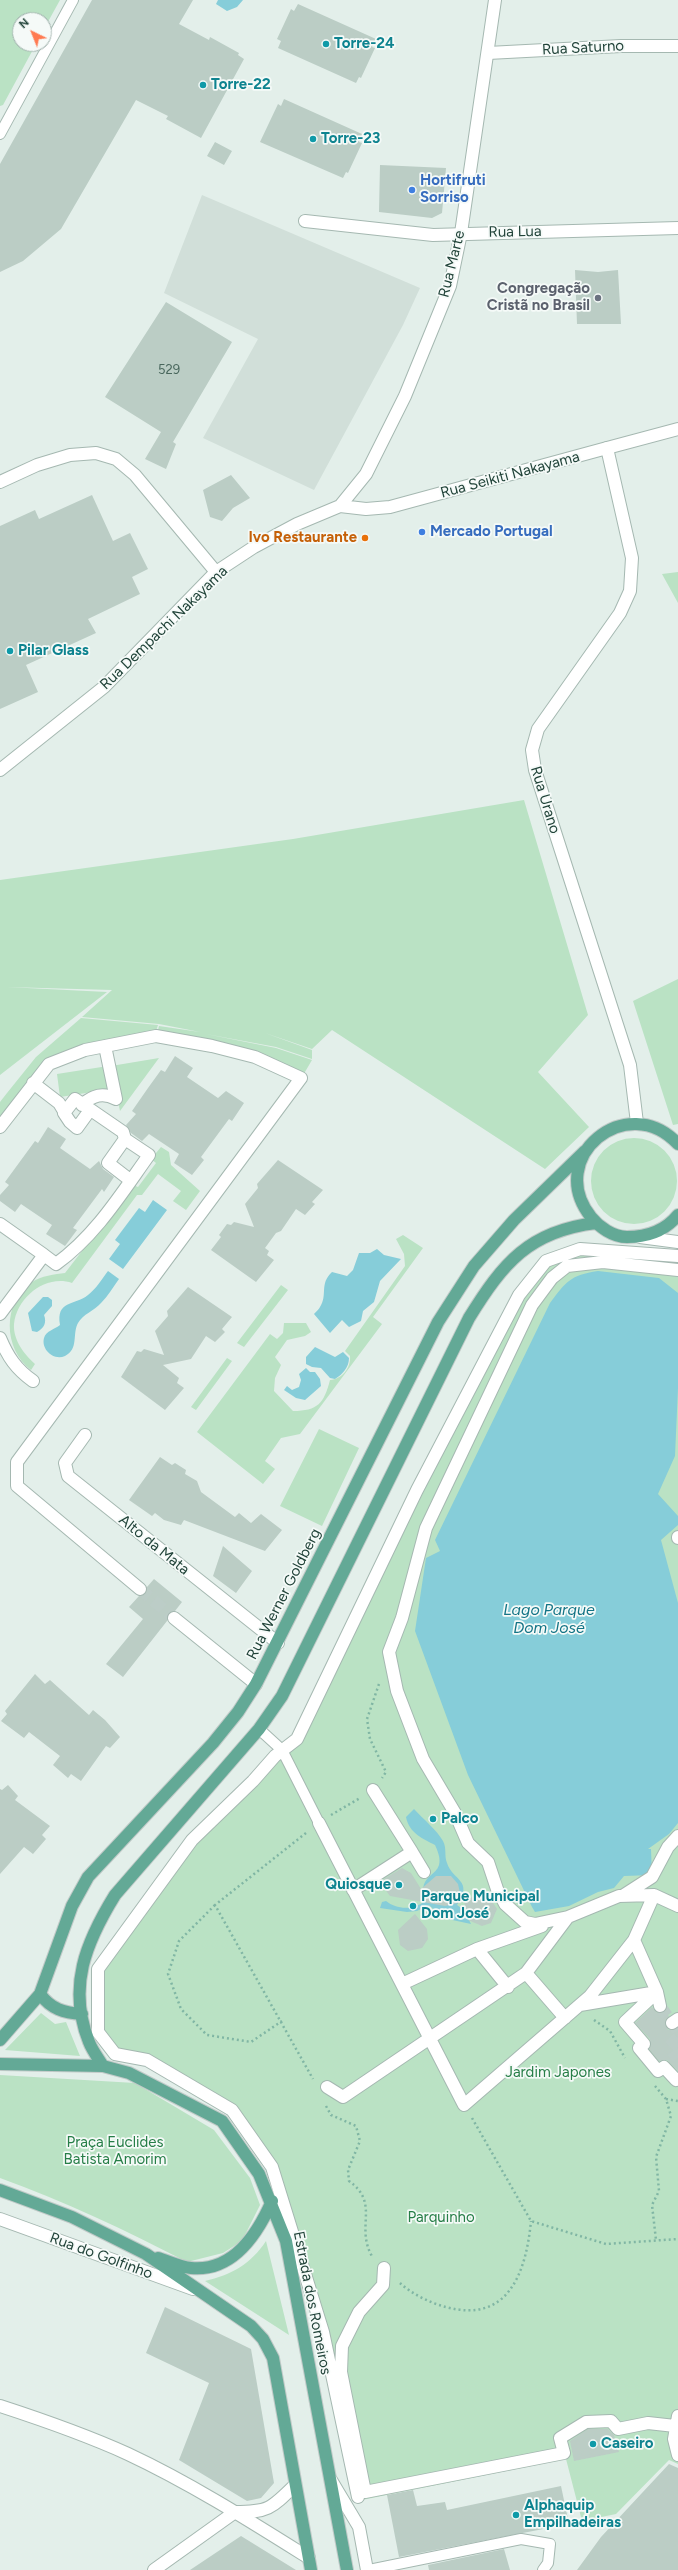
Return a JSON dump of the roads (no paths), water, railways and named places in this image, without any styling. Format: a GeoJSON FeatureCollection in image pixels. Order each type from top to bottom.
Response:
{"type":"FeatureCollection","features":[{"type":"Feature","properties":{"kind":"main road"},"geometry":{"type":"LineString","coordinates":[[637,1123],[659,1129],[678,1144]]}},
{"type":"Feature","properties":{"kind":"main road","name":"Rua Werner Goldberg"},"geometry":{"type":"LineString","coordinates":[[0,2040],[40,1994],[72,1906],[88,1877],[217,1738],[256,1684],[278,1643],[438,1322],[474,1266],[514,1220],[585,1151],[595,1139],[607,1130],[622,1125],[637,1123]]}},
{"type":"Feature","properties":{"kind":"main road"},"geometry":{"type":"LineString","coordinates":[[585,1151],[578,1170],[577,1189],[584,1208],[596,1223],[609,1232],[624,1237],[640,1237],[657,1232],[672,1222],[678,1215]]}},
{"type":"Feature","properties":{"kind":"main road"},"geometry":{"type":"LineString","coordinates":[[103,2066],[89,2044],[82,2014],[79,1987],[82,1962],[99,1921],[115,1896],[147,1856],[259,1729],[282,1696],[469,1318],[485,1292],[525,1247],[546,1235],[569,1226],[596,1223]]}},
{"type":"Feature","properties":{"kind":"main road"},"geometry":{"type":"LineString","coordinates":[[40,1994],[53,2008],[69,2013],[82,2014]]}},
{"type":"Feature","properties":{"kind":"main road","name":"Estrada dos Romeiros"},"geometry":{"type":"LineString","coordinates":[[0,2064],[103,2066],[129,2073],[222,2121],[259,2174],[272,2201],[286,2241],[328,2475],[347,2570]]}},
{"type":"Feature","properties":{"kind":"main road"},"geometry":{"type":"LineString","coordinates":[[0,2190],[72,2217],[146,2254],[251,2326],[263,2339],[273,2358],[294,2486],[311,2570]]}},
{"type":"Feature","properties":{"kind":"main road"},"geometry":{"type":"LineString","coordinates":[[146,2254],[189,2268],[210,2268],[232,2257],[247,2244],[261,2225],[272,2201]]}},
{"type":"Feature","properties":{"kind":"street","name":"Rua Marte"},"geometry":{"type":"LineString","coordinates":[[340,506],[366,474],[405,396],[450,286],[461,233],[495,0]]}},
{"type":"Feature","properties":{"kind":"street","name":"Rua Saturno"},"geometry":{"type":"LineString","coordinates":[[488,53],[620,46],[678,46]]}},
{"type":"Feature","properties":{"kind":"street","name":"Rua Lua"},"geometry":{"type":"LineString","coordinates":[[305,221],[433,235],[678,228]]}},
{"type":"Feature","properties":{"kind":"street","name":"Rua Seikiti Nakayama"},"geometry":{"type":"LineString","coordinates":[[340,506],[366,509],[390,507],[678,429]]}},
{"type":"Feature","properties":{"kind":"street","name":"Rua Urano"},"geometry":{"type":"LineString","coordinates":[[607,448],[632,558],[630,591],[620,613],[545,718],[532,750],[535,770],[630,1064],[637,1123]]}},
{"type":"Feature","properties":{"kind":"street"},"geometry":{"type":"LineString","coordinates":[[0,482],[37,465],[70,455],[96,453],[116,459],[135,475],[216,572]]}},
{"type":"Feature","properties":{"kind":"street","name":"Rua Dempachi Nakayama"},"geometry":{"type":"LineString","coordinates":[[0,770],[104,687],[216,572],[254,547],[297,524],[340,506]]}},
{"type":"Feature","properties":{"kind":"street"},"geometry":{"type":"LineString","coordinates":[[0,1127],[49,1064],[85,1050],[156,1036],[212,1046],[255,1057],[301,1078],[17,1462],[17,1486],[140,1589]]}},
{"type":"Feature","properties":{"kind":"street"},"geometry":{"type":"LineString","coordinates":[[33,1083],[59,1103],[70,1122],[77,1128],[90,1098],[101,1094],[116,1099],[105,1046]]}},
{"type":"Feature","properties":{"kind":"street"},"geometry":{"type":"LineString","coordinates":[[0,1224],[56,1264],[71,1254],[100,1223],[149,1154],[125,1139],[123,1132],[75,1099],[65,1113]]}},
{"type":"Feature","properties":{"kind":"street"},"geometry":{"type":"LineString","coordinates":[[125,1139],[108,1163],[130,1180]]}},
{"type":"Feature","properties":{"kind":"street"},"geometry":{"type":"LineString","coordinates":[[640,1237],[678,1242]]}},
{"type":"Feature","properties":{"kind":"street"},"geometry":{"type":"LineString","coordinates":[[358,2497],[323,2332],[272,2167],[232,2110],[147,2060],[115,2054],[98,2032],[98,1969],[192,1840],[282,1750],[297,1739],[417,1490],[519,1295],[546,1261],[580,1249],[678,1256]]}},
{"type":"Feature","properties":{"kind":"street"},"geometry":{"type":"LineString","coordinates":[[0,1314],[44,1255]]}},
{"type":"Feature","properties":{"kind":"street"},"geometry":{"type":"LineString","coordinates":[[568,1917],[535,1924],[525,1922],[505,1904],[497,1889],[488,1862],[468,1843],[455,1813],[423,1760],[397,1690],[389,1652],[402,1618],[426,1528],[464,1442],[536,1300],[552,1278],[567,1266],[603,1262],[639,1264],[678,1270]]}},
{"type":"Feature","properties":{"kind":"street"},"geometry":{"type":"LineString","coordinates":[[0,1338],[8,1358],[22,1374],[33,1381]]}},
{"type":"Feature","properties":{"kind":"street","name":"Alto da Mata"},"geometry":{"type":"LineString","coordinates":[[85,1435],[65,1463],[68,1476],[278,1643]]}},
{"type":"Feature","properties":{"kind":"street"},"geometry":{"type":"LineString","coordinates":[[174,1618],[256,1684]]}},
{"type":"Feature","properties":{"kind":"street"},"geometry":{"type":"LineString","coordinates":[[373,1790],[424,1872]]}},
{"type":"Feature","properties":{"kind":"street"},"geometry":{"type":"LineString","coordinates":[[319,1823],[464,2105],[590,1996],[634,1940],[654,1895]]}},
{"type":"Feature","properties":{"kind":"street"},"geometry":{"type":"LineString","coordinates":[[402,1984],[477,1949],[568,1917],[624,1895],[652,1877],[668,1847],[678,1836]]}},
{"type":"Feature","properties":{"kind":"street"},"geometry":{"type":"LineString","coordinates":[[354,1890],[412,1852]]}},
{"type":"Feature","properties":{"kind":"street"},"geometry":{"type":"LineString","coordinates":[[624,1895],[654,1895],[678,1906]]}},
{"type":"Feature","properties":{"kind":"street"},"geometry":{"type":"LineString","coordinates":[[327,2087],[343,2097],[431,2040],[508,1987],[526,1973],[568,1917]]}},
{"type":"Feature","properties":{"kind":"street"},"geometry":{"type":"LineString","coordinates":[[634,1940],[657,1992],[660,2006]]}},
{"type":"Feature","properties":{"kind":"street"},"geometry":{"type":"LineString","coordinates":[[477,1949],[508,1987]]}},
{"type":"Feature","properties":{"kind":"street"},"geometry":{"type":"LineString","coordinates":[[526,1973],[567,2016]]}},
{"type":"Feature","properties":{"kind":"street"},"geometry":{"type":"LineString","coordinates":[[579,2005],[657,1992]]}},
{"type":"Feature","properties":{"kind":"street"},"geometry":{"type":"LineString","coordinates":[[657,1992],[625,2022],[644,2044],[639,2048],[658,2070],[664,2067],[676,2080],[678,2079]]}},
{"type":"Feature","properties":{"kind":"street","name":"Rua do Golfinho"},"geometry":{"type":"LineString","coordinates":[[0,2219],[202,2292]]}},
{"type":"Feature","properties":{"kind":"street"},"geometry":{"type":"LineString","coordinates":[[384,2268],[383,2285],[359,2312],[342,2346],[341,2372],[365,2492],[564,2453],[560,2438],[586,2422],[611,2421],[618,2429],[648,2423],[676,2421],[674,2439],[678,2455]]}},
{"type":"Feature","properties":{"kind":"street"},"geometry":{"type":"LineString","coordinates":[[0,2406],[49,2422],[128,2454],[235,2512],[309,2558]]}},
{"type":"Feature","properties":{"kind":"street"},"geometry":{"type":"LineString","coordinates":[[328,2475],[359,2527],[368,2570]]}},
{"type":"Feature","properties":{"kind":"street"},"geometry":{"type":"LineString","coordinates":[[154,2570],[235,2512],[261,2512],[271,2507],[294,2486]]}},
{"type":"Feature","properties":{"kind":"lane"},"geometry":{"type":"LineString","coordinates":[[0,134],[73,0]]}},
{"type":"Feature","properties":{"kind":"lane"},"geometry":{"type":"LineString","coordinates":[[259,1729],[282,1750],[319,1823]]}},
{"type":"Feature","properties":{"kind":"lane"},"geometry":{"type":"LineString","coordinates":[[368,2570],[521,2539],[550,2544],[548,2563],[543,2570]]}},
{"type":"Feature","properties":{"kind":"water"},"geometry":{"type":"Polygon","coordinates":[[[218,0],[243,0],[237,7],[227,11],[216,4],[218,0]]]}},
{"type":"Feature","properties":{"kind":"water"},"geometry":{"type":"Polygon","coordinates":[[[153,1200],[167,1210],[123,1269],[109,1259],[120,1244],[115,1240],[139,1208],[145,1212],[153,1200]]]}},
{"type":"Feature","properties":{"kind":"water"},"geometry":{"type":"Polygon","coordinates":[[[377,1249],[384,1255],[401,1259],[380,1281],[374,1302],[363,1311],[361,1321],[349,1327],[342,1320],[330,1333],[314,1314],[322,1303],[328,1276],[332,1272],[347,1276],[353,1270],[359,1253],[370,1253],[377,1249]]]}},
{"type":"Feature","properties":{"kind":"water"},"geometry":{"type":"Polygon","coordinates":[[[108,1271],[119,1279],[104,1300],[80,1320],[76,1327],[74,1345],[72,1349],[65,1356],[61,1357],[56,1357],[49,1353],[44,1346],[44,1338],[49,1332],[60,1325],[59,1317],[63,1307],[91,1293],[108,1271]]]}},
{"type":"Feature","properties":{"kind":"water","name":"Lago Parque Dom José"},"geometry":{"type":"Polygon","coordinates":[[[598,1271],[659,1278],[678,1293],[678,1388],[675,1456],[658,1494],[678,1516],[678,1525],[661,1540],[678,1603],[678,1823],[669,1834],[648,1849],[651,1849],[652,1875],[624,1876],[614,1888],[598,1892],[569,1906],[535,1912],[468,1775],[415,1631],[426,1558],[440,1551],[435,1540],[550,1303],[560,1290],[575,1277],[598,1271]]]}},
{"type":"Feature","properties":{"kind":"water"},"geometry":{"type":"Polygon","coordinates":[[[43,1297],[48,1297],[52,1300],[52,1306],[44,1315],[45,1323],[43,1327],[37,1332],[32,1331],[28,1313],[43,1297]]]}},
{"type":"Feature","properties":{"kind":"water"},"geometry":{"type":"Polygon","coordinates":[[[315,1347],[335,1357],[343,1352],[349,1358],[347,1367],[341,1375],[335,1379],[330,1378],[321,1368],[312,1367],[306,1364],[306,1357],[315,1347]]]}},
{"type":"Feature","properties":{"kind":"water"},"geometry":{"type":"Polygon","coordinates":[[[306,1368],[310,1372],[315,1372],[320,1379],[321,1386],[305,1400],[296,1398],[284,1390],[287,1386],[292,1390],[299,1387],[301,1380],[299,1374],[306,1368]]]}},
{"type":"Feature","properties":{"kind":"water"},"geometry":{"type":"Polygon","coordinates":[[[414,1809],[434,1829],[443,1841],[447,1863],[453,1874],[461,1881],[463,1885],[462,1897],[457,1905],[464,1910],[471,1924],[443,1918],[429,1905],[417,1911],[407,1912],[380,1908],[382,1902],[386,1901],[395,1906],[406,1908],[421,1904],[425,1901],[423,1890],[425,1883],[437,1870],[439,1856],[435,1845],[417,1835],[408,1823],[406,1817],[414,1809]]]}},
{"type":"Feature","properties":{"kind":"tunnel"},"geometry":{"type":"LineString","coordinates":[[140,1589],[174,1618]]}},
{"type":"Feature","properties":{"kind":"tunnel"},"geometry":{"type":"LineString","coordinates":[[660,2006],[678,2031]]}},
{"type":"Feature","properties":{"kind":"tunnel"},"geometry":{"type":"LineString","coordinates":[[678,2038],[669,2047],[678,2058]]}},
{"type":"Feature","properties":{"kind":"place","name":"Torre-24"},"geometry":{"type":"Point","coordinates":[326,44]}},
{"type":"Feature","properties":{"kind":"place","name":"Torre-22"},"geometry":{"type":"Point","coordinates":[203,85]}},
{"type":"Feature","properties":{"kind":"place","name":"Torre-23"},"geometry":{"type":"Point","coordinates":[313,139]}},
{"type":"Feature","properties":{"kind":"place","name":"Hortifruti Sorriso"},"geometry":{"type":"Point","coordinates":[412,190]}},
{"type":"Feature","properties":{"kind":"place","name":"Congregação Cristã no Brasil"},"geometry":{"type":"Point","coordinates":[598,298]}},
{"type":"Feature","properties":{"kind":"place","name":"Mercado Portugal"},"geometry":{"type":"Point","coordinates":[422,532]}},
{"type":"Feature","properties":{"kind":"place","name":"Ivo Restaurante"},"geometry":{"type":"Point","coordinates":[365,538]}},
{"type":"Feature","properties":{"kind":"place","name":"Pilar Glass"},"geometry":{"type":"Point","coordinates":[10,651]}},
{"type":"Feature","properties":{"kind":"place","name":"Palco"},"geometry":{"type":"Point","coordinates":[433,1819]}},
{"type":"Feature","properties":{"kind":"place","name":"Quiosque"},"geometry":{"type":"Point","coordinates":[399,1885]}},
{"type":"Feature","properties":{"kind":"place","name":"Parque Municipal Dom José"},"geometry":{"type":"Point","coordinates":[413,1906]}},
{"type":"Feature","properties":{"kind":"place","name":"Caseiro"},"geometry":{"type":"Point","coordinates":[593,2444]}},
{"type":"Feature","properties":{"kind":"place","name":"Alphaquip Empilhadeiras"},"geometry":{"type":"Point","coordinates":[516,2515]}},
{"type":"Feature","properties":{"kind":"park label","name":"Jardim Japones"},"geometry":{"type":"Point","coordinates":[558,2073]}},
{"type":"Feature","properties":{"kind":"park label","name":"Praça Euclides Batista Amorim"},"geometry":{"type":"Point","coordinates":[115,2152]}},
{"type":"Feature","properties":{"kind":"park label","name":"Parquinho"},"geometry":{"type":"Point","coordinates":[441,2218]}}]}
